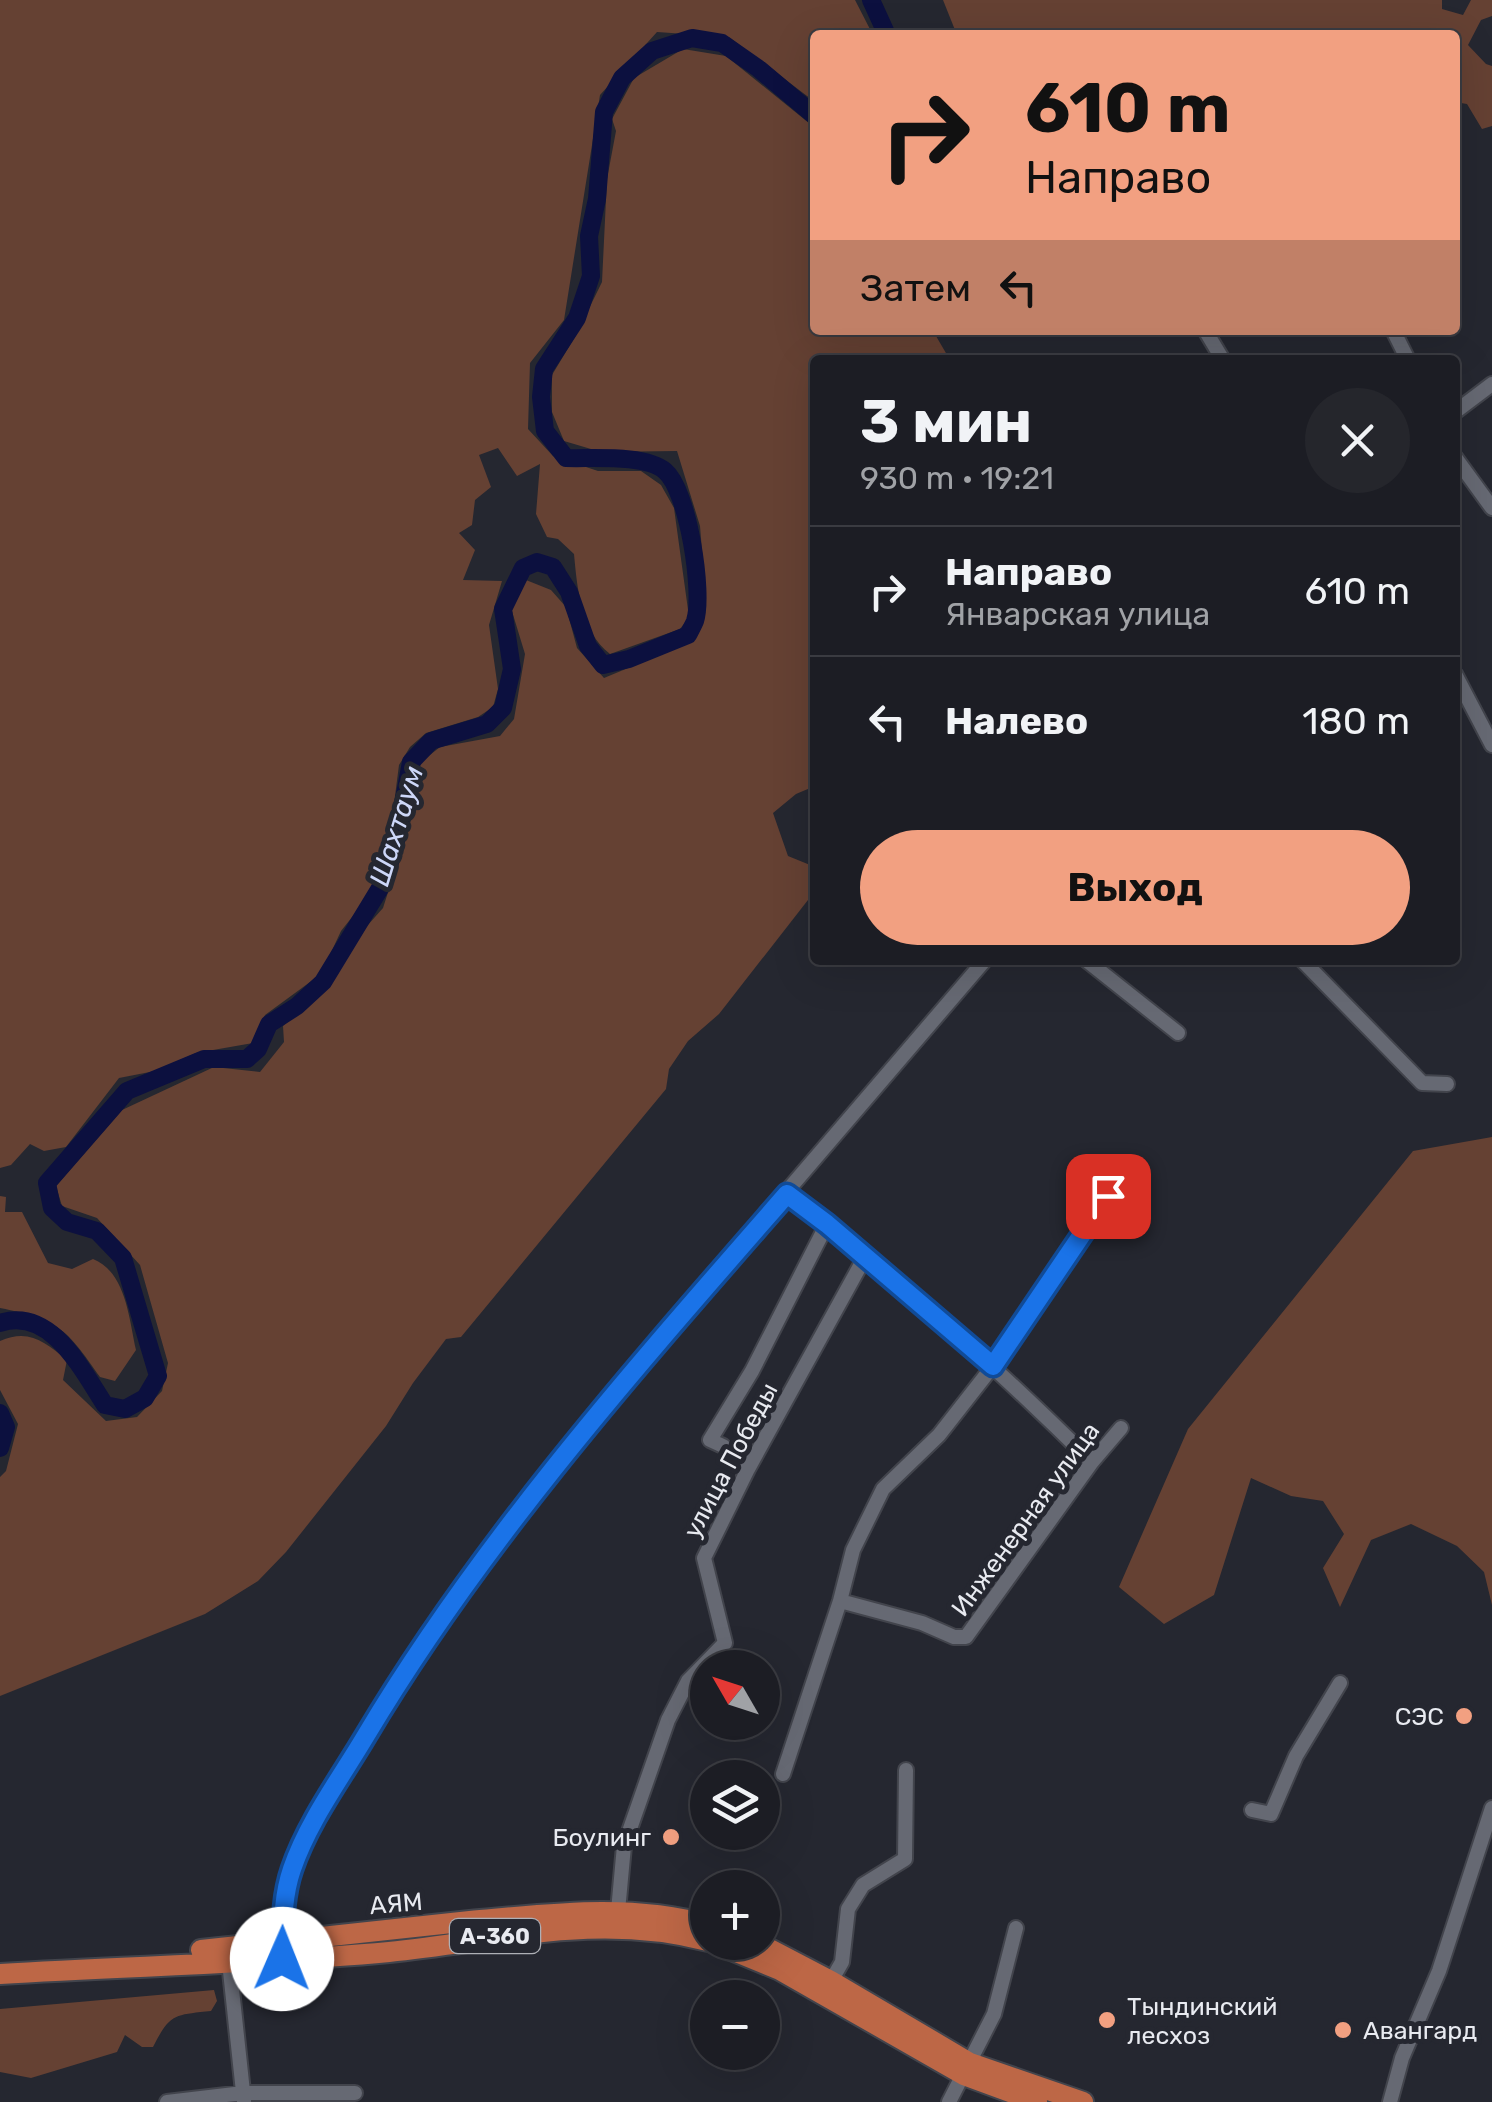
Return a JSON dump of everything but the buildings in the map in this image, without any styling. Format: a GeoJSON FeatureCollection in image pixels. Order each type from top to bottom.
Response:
{"type":"FeatureCollection","features":[{"type":"Feature","properties":{"kind":"highway","name":"АЯМ"},"geometry":{"type":"LineString","coordinates":[[91,1969],[126,1958],[282,1949],[560,1912],[618,1912],[690,1922]]}},
{"type":"Feature","properties":{"kind":"highway","name":"АЯМ"},"geometry":{"type":"LineString","coordinates":[[0,1974],[229,1962],[282,1949],[394,1952],[577,1927],[670,1931],[690,1936]]}},
{"type":"Feature","properties":{"kind":"highway","name":"АЯМ"},"geometry":{"type":"LineString","coordinates":[[780,1954],[831,1981],[967,2069],[1083,2102]]}},
{"type":"Feature","properties":{"kind":"highway","name":"АЯМ"},"geometry":{"type":"LineString","coordinates":[[755,1960],[1037,2102]]}},
{"type":"Feature","properties":{"kind":"street"},"geometry":{"type":"LineString","coordinates":[[1460,408],[1492,384]]}},
{"type":"Feature","properties":{"kind":"street"},"geometry":{"type":"LineString","coordinates":[[1460,464],[1492,508]]}},
{"type":"Feature","properties":{"kind":"street"},"geometry":{"type":"LineString","coordinates":[[1460,684],[1492,745]]}},
{"type":"Feature","properties":{"kind":"street"},"geometry":{"type":"LineString","coordinates":[[282,1949],[286,1891],[305,1838],[424,1643],[506,1528],[615,1392],[981,965]]}},
{"type":"Feature","properties":{"kind":"street"},"geometry":{"type":"LineString","coordinates":[[1092,965],[1178,1034]]}},
{"type":"Feature","properties":{"kind":"street"},"geometry":{"type":"LineString","coordinates":[[1307,965],[1422,1083],[1447,1084]]}},
{"type":"Feature","properties":{"kind":"street"},"geometry":{"type":"LineString","coordinates":[[787,1194],[993,1366],[1092,1462]]}},
{"type":"Feature","properties":{"kind":"street"},"geometry":{"type":"LineString","coordinates":[[784,1774],[853,1550],[883,1488],[939,1435],[993,1366],[1108,1196]]}},
{"type":"Feature","properties":{"kind":"street"},"geometry":{"type":"LineString","coordinates":[[748,1468],[710,1440],[752,1371],[827,1224]]}},
{"type":"Feature","properties":{"kind":"street","name":"улица Победы"},"geometry":{"type":"LineString","coordinates":[[618,1912],[624,1846],[668,1720],[688,1681],[725,1643],[704,1558],[748,1468],[865,1257]]}},
{"type":"Feature","properties":{"kind":"street","name":"Инженерная улица"},"geometry":{"type":"LineString","coordinates":[[840,1601],[966,1638],[1092,1462],[1121,1428]]}},
{"type":"Feature","properties":{"kind":"street"},"geometry":{"type":"LineString","coordinates":[[1252,1810],[1270,1814],[1296,1756],[1340,1683]]}},
{"type":"Feature","properties":{"kind":"street"},"geometry":{"type":"LineString","coordinates":[[831,1981],[842,1962],[848,1909],[864,1885],[905,1859],[906,1770]]}},
{"type":"Feature","properties":{"kind":"street"},"geometry":{"type":"LineString","coordinates":[[1390,2102],[1402,2058],[1446,1952],[1492,1808]]}},
{"type":"Feature","properties":{"kind":"street"},"geometry":{"type":"LineString","coordinates":[[952,2101],[994,2014],[1016,1928]]}},
{"type":"Feature","properties":{"kind":"street"},"geometry":{"type":"LineString","coordinates":[[229,1962],[244,2097]]}},
{"type":"Feature","properties":{"kind":"street"},"geometry":{"type":"LineString","coordinates":[[167,2102],[355,2092]]}},
{"type":"Feature","properties":{"kind":"shaded area"},"geometry":{"type":"Polygon","coordinates":[[[0,0],[855,0],[870,30],[810,30],[810,98],[729,37],[657,32],[600,95],[564,320],[530,363],[528,429],[553,456],[598,471],[641,471],[661,485],[674,508],[689,617],[680,629],[610,654],[600,645],[587,621],[574,554],[558,539],[547,537],[536,514],[540,464],[517,476],[498,448],[479,455],[491,487],[475,500],[472,525],[459,533],[475,550],[463,580],[502,581],[489,625],[498,689],[493,707],[478,717],[426,733],[410,747],[399,765],[388,850],[364,902],[341,931],[321,974],[265,1015],[253,1043],[196,1053],[155,1071],[119,1078],[66,1147],[44,1151],[30,1144],[11,1165],[0,1168],[0,0]]]}},
{"type":"Feature","properties":{"kind":"shaded area"},"geometry":{"type":"Polygon","coordinates":[[[943,0],[1442,0],[1442,9],[1463,15],[1471,0],[1492,0],[1492,16],[1481,20],[1468,45],[1492,66],[1492,126],[1482,129],[1467,104],[1460,103],[1460,30],[955,30],[943,0]]]}},
{"type":"Feature","properties":{"kind":"shaded area"},"geometry":{"type":"Polygon","coordinates":[[[683,49],[726,56],[810,124],[810,335],[934,335],[947,355],[810,355],[810,788],[773,813],[788,856],[810,865],[810,897],[719,1014],[688,1041],[669,1069],[666,1089],[461,1337],[446,1339],[386,1426],[286,1552],[258,1581],[205,1614],[0,1696],[0,1477],[6,1471],[18,1424],[0,1390],[0,1341],[20,1336],[36,1339],[67,1360],[63,1380],[106,1421],[137,1417],[162,1391],[168,1363],[140,1265],[97,1218],[62,1206],[56,1186],[122,1110],[214,1067],[260,1072],[284,1042],[283,1026],[315,999],[359,935],[383,908],[413,814],[421,762],[440,747],[500,736],[514,719],[525,654],[511,608],[526,580],[551,590],[566,607],[577,648],[604,678],[693,641],[706,601],[700,526],[677,451],[601,452],[564,441],[552,412],[552,375],[602,282],[607,179],[616,131],[612,119],[634,78],[683,49]]]}},
{"type":"Feature","properties":{"kind":"shaded area"},"geometry":{"type":"Polygon","coordinates":[[[1492,1137],[1492,1605],[1484,1572],[1457,1546],[1411,1524],[1371,1540],[1340,1607],[1323,1568],[1344,1534],[1323,1501],[1291,1496],[1251,1478],[1214,1595],[1164,1624],[1119,1587],[1188,1429],[1413,1151],[1492,1137]]]}},
{"type":"Feature","properties":{"kind":"shaded area"},"geometry":{"type":"Polygon","coordinates":[[[0,1196],[6,1197],[5,1212],[22,1212],[48,1263],[72,1269],[93,1259],[113,1274],[128,1311],[136,1350],[115,1381],[100,1377],[69,1337],[49,1322],[0,1308],[0,1196]]]}},
{"type":"Feature","properties":{"kind":"shaded area"},"geometry":{"type":"Polygon","coordinates":[[[214,1990],[217,2001],[211,2011],[175,2018],[153,2047],[142,2047],[125,2035],[117,2052],[31,2078],[0,2072],[0,2009],[214,1990]]]}},
{"type":"Feature","properties":{"kind":"waterway","name":"Шахтаум"},"geometry":{"type":"LineString","coordinates":[[871,0],[885,30]]}},
{"type":"Feature","properties":{"kind":"waterway","name":"Шахтаум"},"geometry":{"type":"LineString","coordinates":[[0,1323],[18,1320],[50,1332],[75,1359],[105,1405],[125,1409],[145,1398],[158,1376],[123,1258],[97,1231],[67,1222],[52,1208],[47,1183],[127,1091],[204,1059],[247,1059],[258,1049],[269,1024],[323,982],[385,880],[411,762],[431,741],[487,724],[503,708],[512,669],[503,609],[523,568],[537,562],[553,567],[569,592],[588,646],[603,665],[688,635],[697,607],[696,566],[687,519],[673,482],[665,471],[645,462],[566,458],[545,431],[541,397],[544,369],[577,318],[591,276],[589,236],[597,199],[604,112],[622,78],[652,51],[692,38],[722,43],[810,112]]}},
{"type":"Feature","properties":{"kind":"waterway","name":"Шахтаум"},"geometry":{"type":"LineString","coordinates":[[0,1413],[6,1427],[0,1448]]}},
{"type":"Feature","properties":{"kind":"place","name":"СЭС"},"geometry":{"type":"Point","coordinates":[1464,1716]}},
{"type":"Feature","properties":{"kind":"place","name":"Боулинг"},"geometry":{"type":"Point","coordinates":[671,1837]}},
{"type":"Feature","properties":{"kind":"place","name":"Тындинский лесхоз"},"geometry":{"type":"Point","coordinates":[1107,2020]}},
{"type":"Feature","properties":{"kind":"place","name":"Авангард"},"geometry":{"type":"Point","coordinates":[1343,2030]}},
{"type":"Feature","properties":{"kind":"route"},"geometry":{"type":"LineString","coordinates":[[282,1959],[286,1891],[305,1838],[409,1666],[506,1528],[615,1392],[787,1194],[993,1366],[1108,1196]]}}]}
